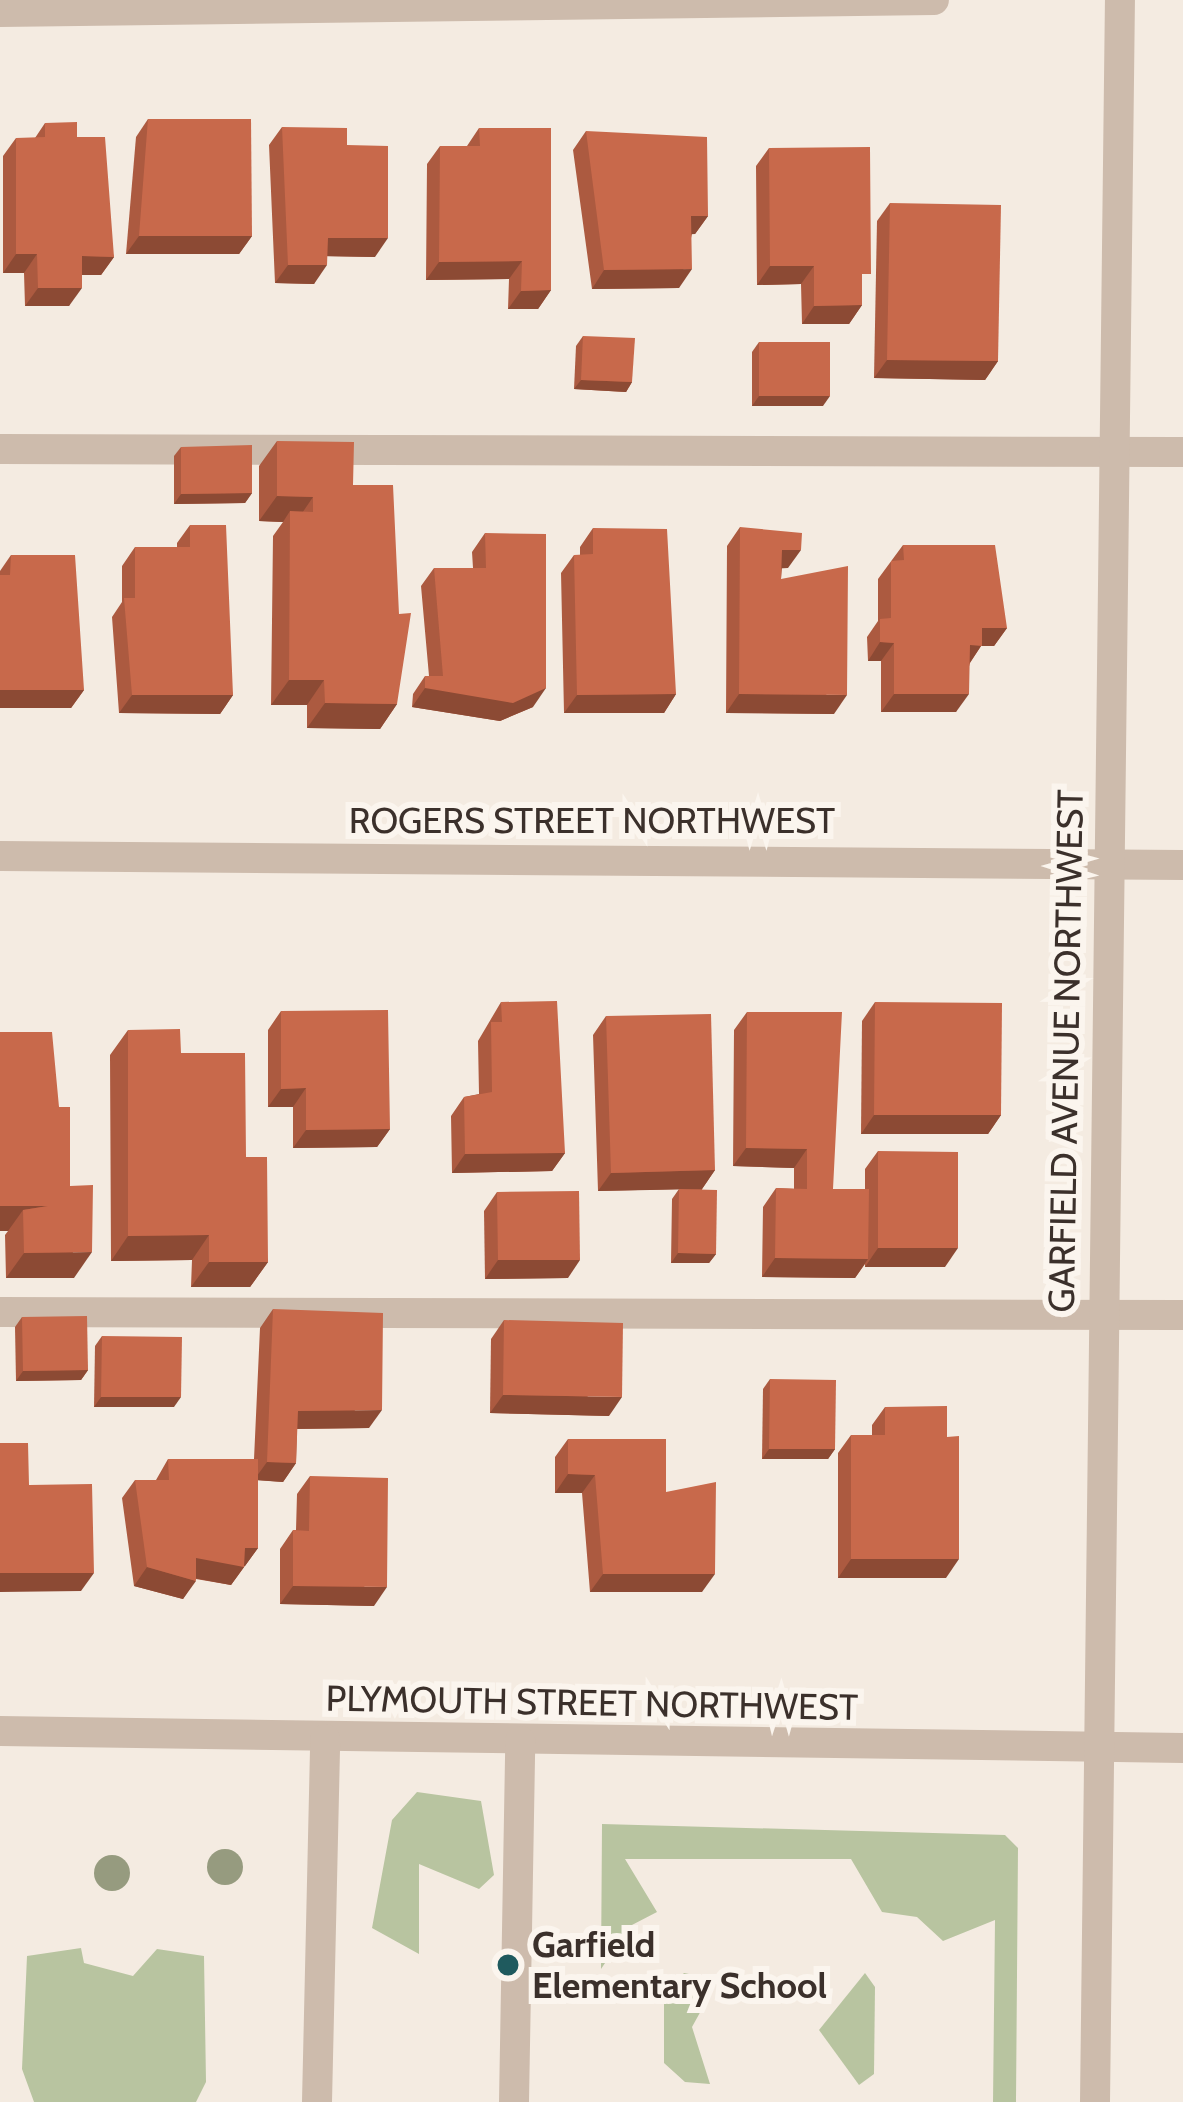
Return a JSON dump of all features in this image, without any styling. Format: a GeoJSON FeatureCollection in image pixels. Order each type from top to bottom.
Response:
{"type":"FeatureCollection","features":[{"type":"Feature","properties":{"kind":"street"},"geometry":{"type":"LineString","coordinates":[[0,12],[934,0]]}},
{"type":"Feature","properties":{"kind":"street","name":"GARFIELD AVENUE NORTHWEST"},"geometry":{"type":"LineString","coordinates":[[1095,2102],[1095,1748],[1120,0]]}},
{"type":"Feature","properties":{"kind":"street"},"geometry":{"type":"LineString","coordinates":[[0,449],[1183,452]]}},
{"type":"Feature","properties":{"kind":"street","name":"ROGERS STREET NORTHWEST"},"geometry":{"type":"LineString","coordinates":[[0,856],[1183,865]]}},
{"type":"Feature","properties":{"kind":"street"},"geometry":{"type":"LineString","coordinates":[[0,1312],[1183,1315]]}},
{"type":"Feature","properties":{"kind":"street","name":"PLYMOUTH STREET NORTHWEST"},"geometry":{"type":"LineString","coordinates":[[0,1731],[1183,1748]]}},
{"type":"Feature","properties":{"kind":"street"},"geometry":{"type":"LineString","coordinates":[[317,2102],[325,1739]]}},
{"type":"Feature","properties":{"kind":"street"},"geometry":{"type":"LineString","coordinates":[[514,2102],[520,1741]]}},
{"type":"Feature","properties":{"kind":"green space"},"geometry":{"type":"Polygon","coordinates":[[[417,1792],[481,1801],[494,1875],[479,1889],[419,1864],[419,1954],[372,1928],[392,1820],[417,1792]]]}},
{"type":"Feature","properties":{"kind":"green space"},"geometry":{"type":"Polygon","coordinates":[[[602,1824],[1005,1835],[1018,1848],[1016,2102],[993,2102],[995,1920],[943,1941],[917,1917],[882,1912],[851,1859],[625,1859],[657,1912],[630,1926],[601,1969],[602,1824]]]}},
{"type":"Feature","properties":{"kind":"green space"},"geometry":{"type":"Polygon","coordinates":[[[81,1948],[84,1963],[133,1976],[157,1949],[204,1956],[206,2082],[196,2102],[34,2102],[22,2069],[27,1956],[81,1948]]]}},
{"type":"Feature","properties":{"kind":"green space"},"geometry":{"type":"Polygon","coordinates":[[[684,1973],[718,1980],[692,2027],[710,2084],[685,2082],[664,2063],[664,1993],[684,1973]]]}},
{"type":"Feature","properties":{"kind":"green space"},"geometry":{"type":"Polygon","coordinates":[[[865,1973],[875,1987],[874,2074],[859,2085],[819,2030],[865,1973]]]}},
{"type":"Feature","properties":{"kind":"building"},"geometry":{"type":"Polygon","coordinates":[[[148,119],[251,119],[252,236],[139,236],[148,119]]]}},
{"type":"Feature","properties":{"kind":"building"},"geometry":{"type":"Polygon","coordinates":[[[77,122],[77,137],[105,137],[114,257],[82,256],[82,288],[38,288],[37,254],[16,254],[16,138],[45,137],[45,123],[77,122]]]}},
{"type":"Feature","properties":{"kind":"building"},"geometry":{"type":"Polygon","coordinates":[[[282,127],[347,128],[347,145],[388,146],[388,238],[328,238],[327,265],[288,265],[282,127]]]}},
{"type":"Feature","properties":{"kind":"building"},"geometry":{"type":"Polygon","coordinates":[[[479,128],[551,128],[551,290],[521,291],[522,261],[439,262],[440,146],[480,146],[479,128]]]}},
{"type":"Feature","properties":{"kind":"building"},"geometry":{"type":"Polygon","coordinates":[[[586,131],[707,137],[708,216],[691,216],[692,269],[604,270],[586,131]]]}},
{"type":"Feature","properties":{"kind":"building"},"geometry":{"type":"Polygon","coordinates":[[[870,147],[871,274],[862,274],[862,305],[814,306],[814,266],[770,266],[769,148],[870,147]]]}},
{"type":"Feature","properties":{"kind":"building"},"geometry":{"type":"Polygon","coordinates":[[[890,203],[1001,205],[998,361],[887,360],[890,203]]]}},
{"type":"Feature","properties":{"kind":"building"},"geometry":{"type":"Polygon","coordinates":[[[583,336],[635,338],[632,382],[581,380],[583,336]]]}},
{"type":"Feature","properties":{"kind":"building"},"geometry":{"type":"Polygon","coordinates":[[[759,342],[830,342],[830,396],[759,396],[759,342]]]}},
{"type":"Feature","properties":{"kind":"building"},"geometry":{"type":"Polygon","coordinates":[[[277,441],[354,442],[353,485],[393,485],[399,614],[411,613],[397,704],[325,703],[324,680],[289,680],[290,511],[313,512],[313,497],[277,496],[277,441]]]}},
{"type":"Feature","properties":{"kind":"building"},"geometry":{"type":"Polygon","coordinates":[[[252,445],[252,493],[181,494],[181,447],[252,445]]]}},
{"type":"Feature","properties":{"kind":"building"},"geometry":{"type":"Polygon","coordinates":[[[190,525],[226,525],[233,695],[132,695],[124,598],[135,598],[135,547],[190,547],[190,525]]]}},
{"type":"Feature","properties":{"kind":"building"},"geometry":{"type":"Polygon","coordinates":[[[740,527],[802,533],[801,550],[782,550],[781,579],[848,566],[847,695],[739,694],[740,527]]]}},
{"type":"Feature","properties":{"kind":"building"},"geometry":{"type":"Polygon","coordinates":[[[593,528],[667,529],[676,694],[577,695],[574,555],[593,554],[593,528]]]}},
{"type":"Feature","properties":{"kind":"building"},"geometry":{"type":"Polygon","coordinates":[[[485,533],[546,534],[546,688],[513,703],[425,688],[425,676],[443,676],[434,568],[486,568],[485,533]]]}},
{"type":"Feature","properties":{"kind":"building"},"geometry":{"type":"Polygon","coordinates":[[[903,545],[995,545],[1007,628],[982,628],[982,646],[970,645],[969,694],[894,694],[894,643],[880,642],[880,619],[891,618],[891,561],[904,560],[903,545]]]}},
{"type":"Feature","properties":{"kind":"building"},"geometry":{"type":"Polygon","coordinates":[[[11,555],[75,555],[84,690],[0,690],[0,575],[10,575],[11,555]]]}},
{"type":"Feature","properties":{"kind":"building"},"geometry":{"type":"Polygon","coordinates":[[[557,1001],[565,1153],[465,1154],[464,1097],[492,1092],[491,1022],[502,1022],[501,1002],[557,1001]]]}},
{"type":"Feature","properties":{"kind":"building"},"geometry":{"type":"Polygon","coordinates":[[[875,1002],[1002,1003],[1001,1115],[874,1115],[875,1002]]]}},
{"type":"Feature","properties":{"kind":"building"},"geometry":{"type":"Polygon","coordinates":[[[388,1010],[390,1129],[306,1130],[306,1088],[281,1089],[281,1011],[388,1010]]]}},
{"type":"Feature","properties":{"kind":"building"},"geometry":{"type":"Polygon","coordinates":[[[747,1012],[842,1012],[833,1189],[869,1189],[868,1259],[775,1258],[776,1188],[807,1189],[807,1149],[746,1148],[747,1012]]]}},
{"type":"Feature","properties":{"kind":"building"},"geometry":{"type":"Polygon","coordinates":[[[711,1014],[715,1170],[611,1173],[606,1016],[711,1014]]]}},
{"type":"Feature","properties":{"kind":"building"},"geometry":{"type":"Polygon","coordinates":[[[180,1029],[181,1053],[245,1053],[246,1157],[267,1157],[268,1262],[209,1262],[209,1235],[128,1236],[128,1030],[180,1029]]]}},
{"type":"Feature","properties":{"kind":"building"},"geometry":{"type":"Polygon","coordinates":[[[0,1032],[52,1032],[59,1107],[70,1107],[70,1186],[93,1185],[92,1252],[24,1253],[23,1210],[48,1206],[0,1206],[0,1032]]]}},
{"type":"Feature","properties":{"kind":"building"},"geometry":{"type":"Polygon","coordinates":[[[878,1151],[958,1152],[958,1248],[878,1248],[878,1151]]]}},
{"type":"Feature","properties":{"kind":"building"},"geometry":{"type":"Polygon","coordinates":[[[679,1189],[717,1190],[716,1254],[678,1253],[679,1189]]]}},
{"type":"Feature","properties":{"kind":"building"},"geometry":{"type":"Polygon","coordinates":[[[579,1191],[580,1260],[498,1260],[497,1192],[579,1191]]]}},
{"type":"Feature","properties":{"kind":"building"},"geometry":{"type":"Polygon","coordinates":[[[273,1309],[383,1313],[382,1410],[298,1411],[296,1463],[267,1462],[273,1309]]]}},
{"type":"Feature","properties":{"kind":"building"},"geometry":{"type":"Polygon","coordinates":[[[87,1316],[88,1370],[23,1371],[22,1317],[87,1316]]]}},
{"type":"Feature","properties":{"kind":"building"},"geometry":{"type":"Polygon","coordinates":[[[504,1320],[623,1323],[622,1397],[503,1395],[504,1320]]]}},
{"type":"Feature","properties":{"kind":"building"},"geometry":{"type":"Polygon","coordinates":[[[102,1336],[182,1337],[181,1397],[101,1397],[102,1336]]]}},
{"type":"Feature","properties":{"kind":"building"},"geometry":{"type":"Polygon","coordinates":[[[770,1379],[836,1380],[835,1449],[769,1449],[770,1379]]]}},
{"type":"Feature","properties":{"kind":"building"},"geometry":{"type":"Polygon","coordinates":[[[947,1406],[947,1437],[959,1436],[959,1559],[851,1559],[851,1435],[885,1435],[885,1407],[947,1406]]]}},
{"type":"Feature","properties":{"kind":"building"},"geometry":{"type":"Polygon","coordinates":[[[568,1439],[666,1439],[666,1492],[716,1482],[715,1574],[603,1574],[595,1475],[568,1474],[568,1439]]]}},
{"type":"Feature","properties":{"kind":"building"},"geometry":{"type":"Polygon","coordinates":[[[0,1443],[28,1443],[29,1485],[92,1484],[94,1573],[0,1573],[0,1443]]]}},
{"type":"Feature","properties":{"kind":"building"},"geometry":{"type":"Polygon","coordinates":[[[168,1459],[258,1459],[258,1548],[245,1548],[244,1567],[196,1558],[196,1581],[147,1567],[135,1480],[169,1480],[168,1459]]]}},
{"type":"Feature","properties":{"kind":"building"},"geometry":{"type":"Polygon","coordinates":[[[310,1476],[388,1478],[387,1587],[293,1586],[293,1530],[309,1531],[310,1476]]]}},
{"type":"Feature","properties":{"kind":"place","name":"Garfield Elementary School"},"geometry":{"type":"Point","coordinates":[508,1965]}}]}
